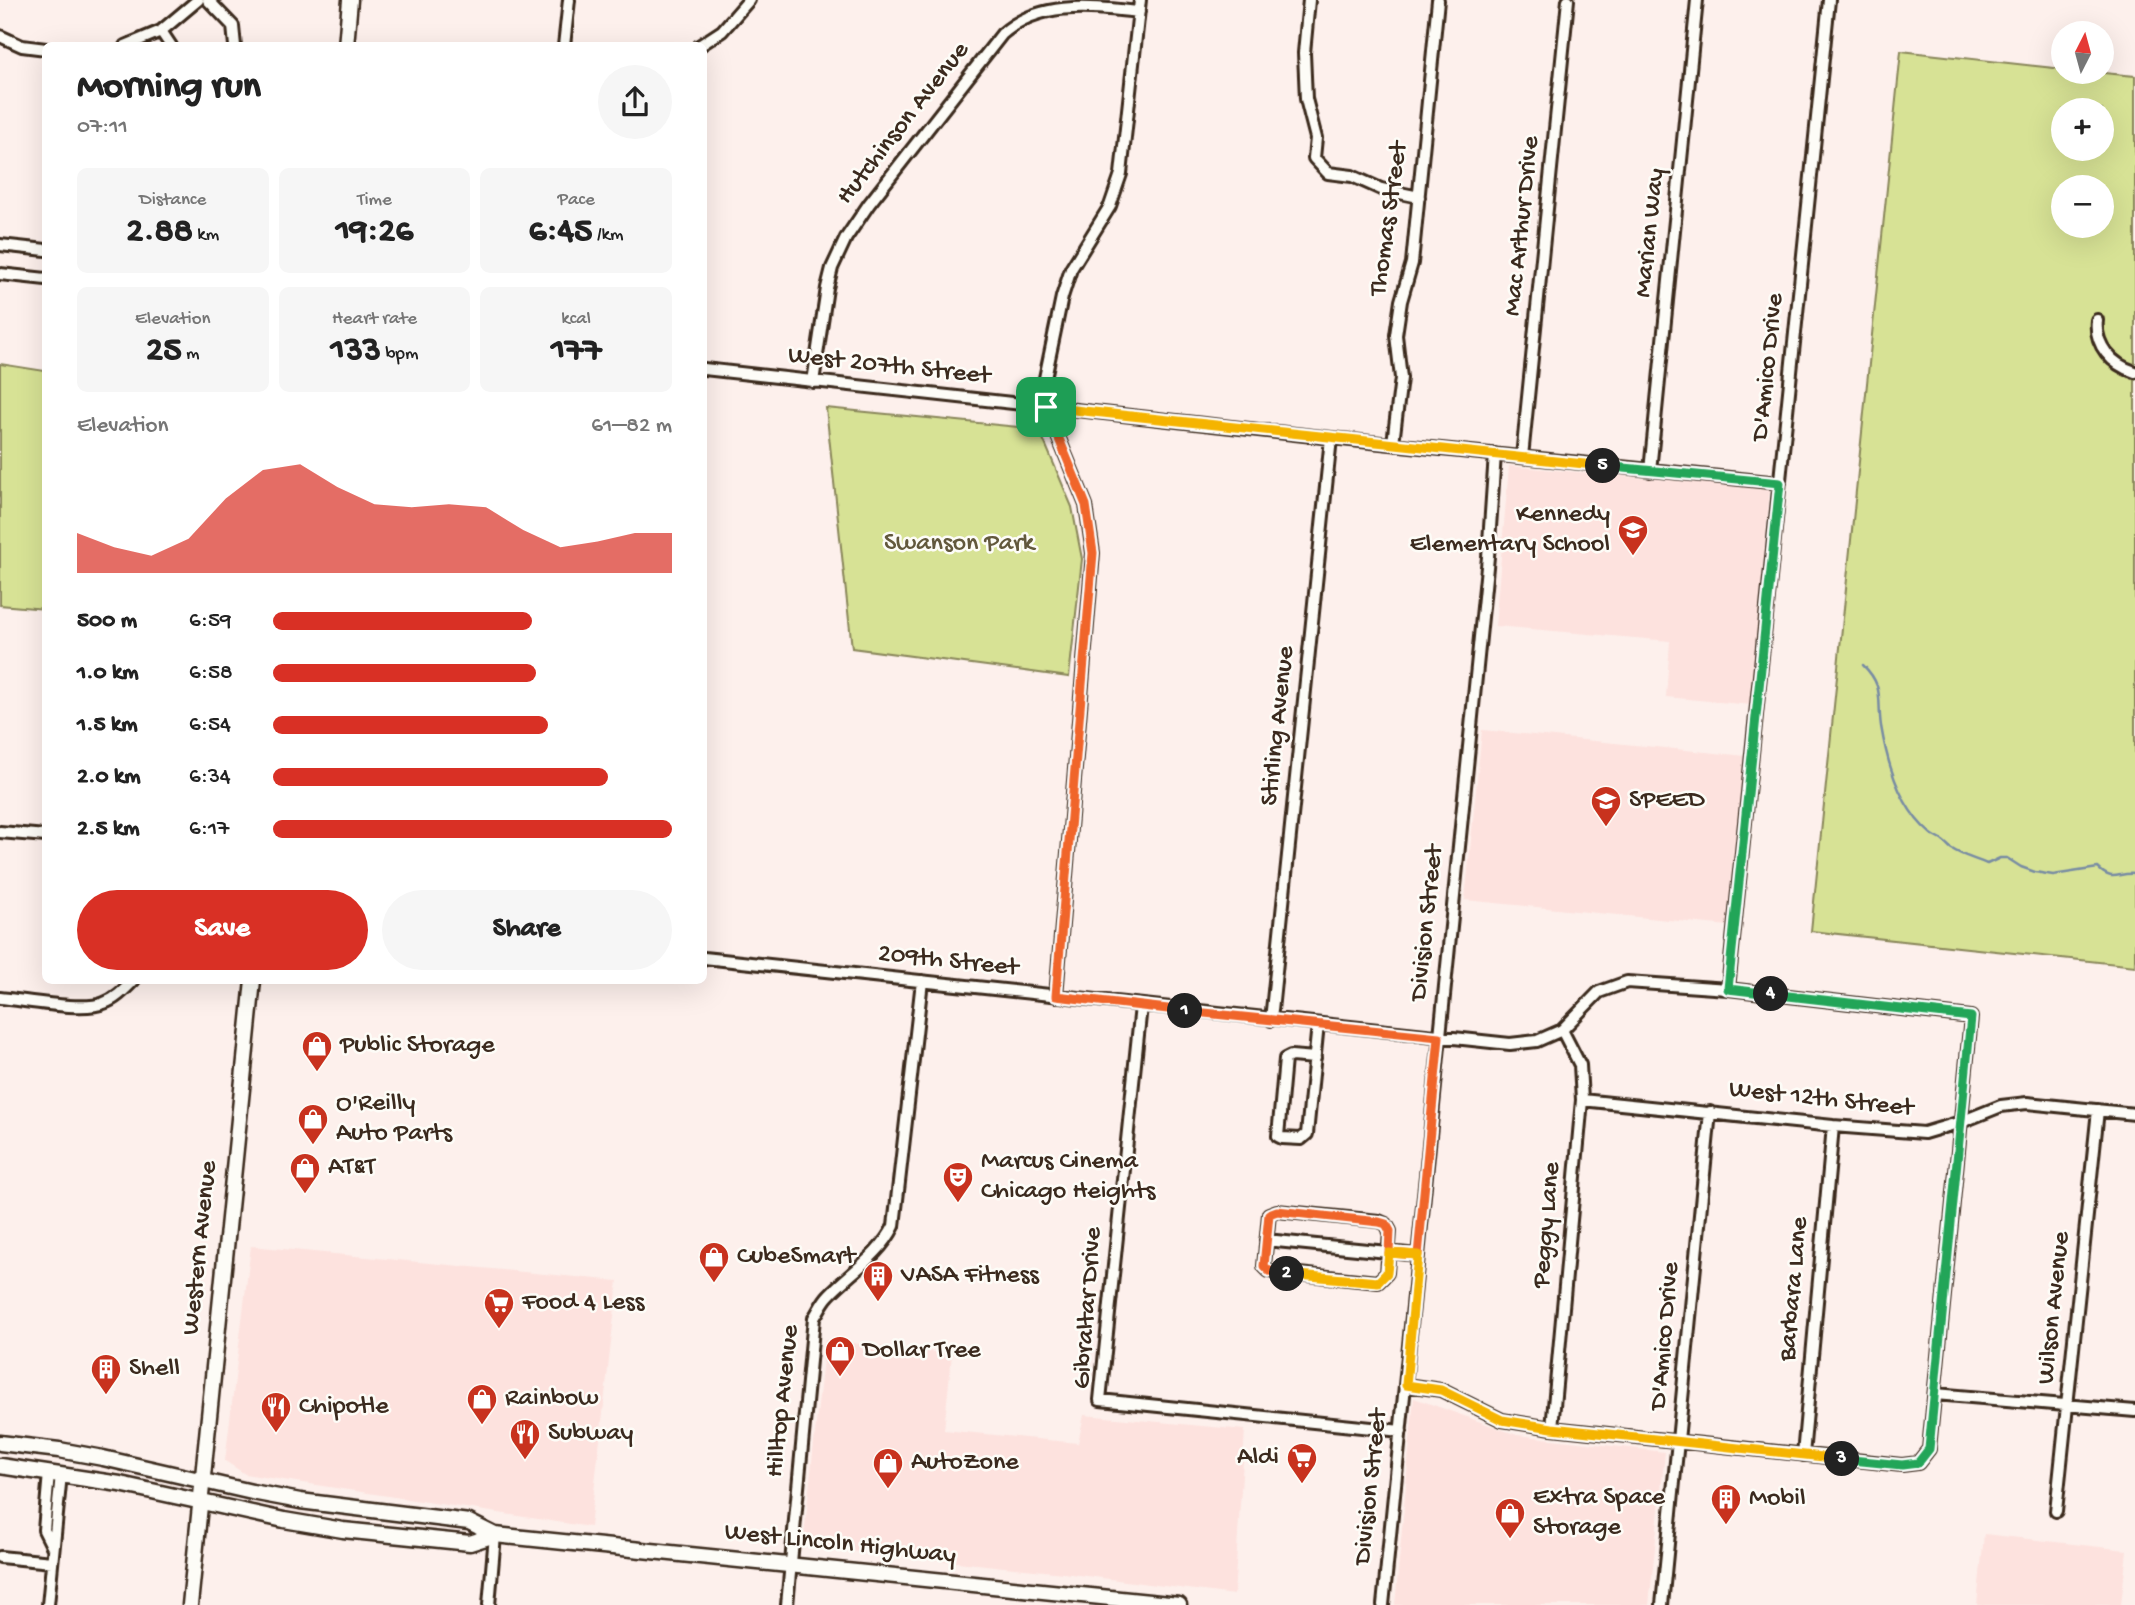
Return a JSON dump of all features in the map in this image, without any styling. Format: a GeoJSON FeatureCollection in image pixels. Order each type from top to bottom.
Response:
{"type":"FeatureCollection","features":[{"type":"Feature","properties":{"kind":"main road"},"geometry":{"type":"LineString","coordinates":[[346,42],[350,0]]}},
{"type":"Feature","properties":{"kind":"main road","name":"Western Avenue"},"geometry":{"type":"LineString","coordinates":[[190,1605],[253,984]]}},
{"type":"Feature","properties":{"kind":"main road","name":"West Lincoln Highway"},"geometry":{"type":"LineString","coordinates":[[0,1443],[68,1451],[300,1501],[469,1522],[495,1535],[790,1565],[1083,1600],[1180,1605]]}},
{"type":"Feature","properties":{"kind":"main road","name":"West Lincoln Highway"},"geometry":{"type":"LineString","coordinates":[[0,1466],[120,1484],[284,1520],[377,1534],[470,1543],[495,1535]]}},
{"type":"Feature","properties":{"kind":"street"},"geometry":{"type":"LineString","coordinates":[[135,42],[161,31],[198,0]]}},
{"type":"Feature","properties":{"kind":"street"},"geometry":{"type":"LineString","coordinates":[[208,0],[233,26],[235,42]]}},
{"type":"Feature","properties":{"kind":"street"},"geometry":{"type":"LineString","coordinates":[[564,42],[569,0]]}},
{"type":"Feature","properties":{"kind":"street"},"geometry":{"type":"LineString","coordinates":[[704,42],[722,31],[749,0]]}},
{"type":"Feature","properties":{"kind":"street"},"geometry":{"type":"LineString","coordinates":[[1309,0],[1304,53],[1306,99],[1316,138],[1314,158],[1328,173],[1352,176],[1381,189],[1419,197]]}},
{"type":"Feature","properties":{"kind":"street","name":"Thomas Street"},"geometry":{"type":"LineString","coordinates":[[1393,443],[1401,378],[1396,335],[1401,301],[1412,263],[1438,0]]}},
{"type":"Feature","properties":{"kind":"street","name":"Mac Arthur Drive"},"geometry":{"type":"LineString","coordinates":[[1522,457],[1568,0]]}},
{"type":"Feature","properties":{"kind":"street","name":"Marian Way"},"geometry":{"type":"LineString","coordinates":[[1650,471],[1697,0]]}},
{"type":"Feature","properties":{"kind":"street","name":"D'Amico Drive"},"geometry":{"type":"LineString","coordinates":[[1728,989],[1829,0]]}},
{"type":"Feature","properties":{"kind":"street"},"geometry":{"type":"LineString","coordinates":[[1056,996],[1093,553],[1086,505],[1046,407],[1043,390],[1066,283],[1080,252],[1110,206],[1121,174],[1139,6]]}},
{"type":"Feature","properties":{"kind":"street","name":"Hutchinson Avenue"},"geometry":{"type":"LineString","coordinates":[[813,382],[827,288],[832,268],[846,238],[869,204],[1002,34],[1029,15],[1055,8],[1139,6]]}},
{"type":"Feature","properties":{"kind":"street"},"geometry":{"type":"LineString","coordinates":[[161,31],[168,42]]}},
{"type":"Feature","properties":{"kind":"street"},"geometry":{"type":"LineString","coordinates":[[0,36],[22,46],[42,48]]}},
{"type":"Feature","properties":{"kind":"street"},"geometry":{"type":"LineString","coordinates":[[0,245],[42,250]]}},
{"type":"Feature","properties":{"kind":"street"},"geometry":{"type":"LineString","coordinates":[[0,274],[42,278]]}},
{"type":"Feature","properties":{"kind":"street"},"geometry":{"type":"LineString","coordinates":[[2097,320],[2097,337],[2102,347],[2118,366],[2135,372]]}},
{"type":"Feature","properties":{"kind":"street","name":"West 207th Street"},"geometry":{"type":"LineString","coordinates":[[707,369],[1331,438],[1780,483]]}},
{"type":"Feature","properties":{"kind":"street","name":"Stirling Avenue"},"geometry":{"type":"LineString","coordinates":[[1271,1020],[1331,438]]}},
{"type":"Feature","properties":{"kind":"street","name":"Division Street"},"geometry":{"type":"LineString","coordinates":[[1383,1605],[1486,576],[1495,454]]}},
{"type":"Feature","properties":{"kind":"street"},"geometry":{"type":"LineString","coordinates":[[0,832],[42,836]]}},
{"type":"Feature","properties":{"kind":"street","name":"209th Street"},"geometry":{"type":"LineString","coordinates":[[707,958],[1439,1037],[1524,1044],[1562,1030]]}},
{"type":"Feature","properties":{"kind":"street","name":"Hilltop Avenue"},"geometry":{"type":"LineString","coordinates":[[787,1605],[814,1318],[827,1296],[877,1251],[894,1226],[922,981]]}},
{"type":"Feature","properties":{"kind":"street"},"geometry":{"type":"LineString","coordinates":[[1406,1385],[1441,1390],[1502,1420],[1552,1428],[1902,1465],[1918,1463],[1929,1449],[1971,1017],[1728,989],[1626,982],[1599,992],[1562,1030]]}},
{"type":"Feature","properties":{"kind":"street"},"geometry":{"type":"LineString","coordinates":[[0,998],[83,1006],[103,1004],[130,984]]}},
{"type":"Feature","properties":{"kind":"street","name":"Gibraltar Drive"},"geometry":{"type":"LineString","coordinates":[[1141,1006],[1100,1400],[1401,1431]]}},
{"type":"Feature","properties":{"kind":"street"},"geometry":{"type":"LineString","coordinates":[[1315,1058],[1291,1056],[1286,1059],[1278,1136],[1282,1138],[1301,1139],[1307,1134],[1315,1058],[1318,1024]]}},
{"type":"Feature","properties":{"kind":"street","name":"Peggy Lane"},"geometry":{"type":"LineString","coordinates":[[1552,1428],[1582,1100],[1580,1065],[1562,1030]]}},
{"type":"Feature","properties":{"kind":"street","name":"West 12th Street"},"geometry":{"type":"LineString","coordinates":[[1582,1100],[1924,1133],[2001,1106],[2027,1103],[2135,1115]]}},
{"type":"Feature","properties":{"kind":"street","name":"Wilson Avenue"},"geometry":{"type":"LineString","coordinates":[[2056,1511],[2098,1110]]}},
{"type":"Feature","properties":{"kind":"street","name":"D'Amico Drive"},"geometry":{"type":"LineString","coordinates":[[1662,1605],[1710,1112]]}},
{"type":"Feature","properties":{"kind":"street","name":"Barbara Lane"},"geometry":{"type":"LineString","coordinates":[[1803,1455],[1833,1126]]}},
{"type":"Feature","properties":{"kind":"street"},"geometry":{"type":"LineString","coordinates":[[1277,1211],[1386,1224],[1390,1231],[1387,1273],[1378,1282],[1269,1271],[1264,1266],[1266,1241],[1269,1214],[1277,1211]]}},
{"type":"Feature","properties":{"kind":"street"},"geometry":{"type":"LineString","coordinates":[[1266,1241],[1418,1255]]}},
{"type":"Feature","properties":{"kind":"street"},"geometry":{"type":"LineString","coordinates":[[1935,1394],[2135,1411]]}},
{"type":"Feature","properties":{"kind":"street"},"geometry":{"type":"LineString","coordinates":[[48,1605],[53,1556],[44,1531],[55,1473]]}},
{"type":"Feature","properties":{"kind":"street"},"geometry":{"type":"LineString","coordinates":[[489,1605],[495,1535]]}},
{"type":"Feature","properties":{"kind":"street"},"geometry":{"type":"LineString","coordinates":[[0,1557],[53,1556]]}},
{"type":"Feature","properties":{"kind":"shaded area","name":"Kennedy Elementary School"},"geometry":{"type":"Polygon","coordinates":[[[1509,466],[1770,489],[1751,705],[1666,697],[1670,641],[1495,626],[1509,466]]]}},
{"type":"Feature","properties":{"kind":"shaded area","name":"SPEED"},"geometry":{"type":"Polygon","coordinates":[[[1482,730],[1746,756],[1729,926],[1465,900],[1482,730]]]}},
{"type":"Feature","properties":{"kind":"shaded area"},"geometry":{"type":"Polygon","coordinates":[[[251,1246],[618,1281],[590,1527],[245,1474],[225,1461],[251,1246]]]}},
{"type":"Feature","properties":{"kind":"shaded area"},"geometry":{"type":"Polygon","coordinates":[[[825,1340],[952,1354],[944,1430],[1078,1443],[1084,1415],[1245,1430],[1234,1595],[1063,1573],[803,1546],[825,1340]]]}},
{"type":"Feature","properties":{"kind":"shaded area"},"geometry":{"type":"Polygon","coordinates":[[[1414,1398],[1517,1435],[1665,1452],[1649,1605],[1395,1605],[1414,1398]]]}},
{"type":"Feature","properties":{"kind":"shaded area"},"geometry":{"type":"Polygon","coordinates":[[[1984,1534],[2127,1550],[2121,1605],[1977,1605],[1984,1534]]]}},
{"type":"Feature","properties":{"kind":"green space"},"geometry":{"type":"Polygon","coordinates":[[[1901,51],[2051,68],[2051,84],[2114,84],[2114,74],[2135,76],[2135,966],[1811,931],[1901,51]]]}},
{"type":"Feature","properties":{"kind":"green space"},"geometry":{"type":"Polygon","coordinates":[[[0,364],[42,371],[42,609],[0,605],[0,364]]]}},
{"type":"Feature","properties":{"kind":"green space","name":"Swanson Park"},"geometry":{"type":"Polygon","coordinates":[[[826,408],[1039,429],[1072,507],[1082,559],[1069,677],[852,648],[826,408]]]}},
{"type":"Feature","properties":{"kind":"waterway"},"geometry":{"type":"LineString","coordinates":[[1863,665],[1875,680],[1879,694],[1881,726],[1896,784],[1920,823],[1951,849],[1987,864],[2007,858],[2021,867],[2053,875],[2098,868],[2112,876],[2135,874]]}},
{"type":"Feature","properties":{"kind":"place","name":"Kennedy Elementary School"},"geometry":{"type":"Point","coordinates":[1633,557]}},
{"type":"Feature","properties":{"kind":"place","name":"SPEED"},"geometry":{"type":"Point","coordinates":[1606,828]}},
{"type":"Feature","properties":{"kind":"place","name":"Public Storage"},"geometry":{"type":"Point","coordinates":[317,1073]}},
{"type":"Feature","properties":{"kind":"place","name":"O'Reilly Auto Parts"},"geometry":{"type":"Point","coordinates":[313,1146]}},
{"type":"Feature","properties":{"kind":"place","name":"AT&T"},"geometry":{"type":"Point","coordinates":[305,1195]}},
{"type":"Feature","properties":{"kind":"place","name":"Marcus Cinema Chicago Heights"},"geometry":{"type":"Point","coordinates":[958,1204]}},
{"type":"Feature","properties":{"kind":"place","name":"CubeSmart"},"geometry":{"type":"Point","coordinates":[714,1284]}},
{"type":"Feature","properties":{"kind":"place","name":"VASA Fitness"},"geometry":{"type":"Point","coordinates":[878,1303]}},
{"type":"Feature","properties":{"kind":"place","name":"Food 4 Less"},"geometry":{"type":"Point","coordinates":[499,1330]}},
{"type":"Feature","properties":{"kind":"place","name":"Dollar Tree"},"geometry":{"type":"Point","coordinates":[840,1378]}},
{"type":"Feature","properties":{"kind":"place","name":"Shell"},"geometry":{"type":"Point","coordinates":[106,1396]}},
{"type":"Feature","properties":{"kind":"place","name":"Rainbow"},"geometry":{"type":"Point","coordinates":[482,1426]}},
{"type":"Feature","properties":{"kind":"place","name":"Chipotle"},"geometry":{"type":"Point","coordinates":[276,1434]}},
{"type":"Feature","properties":{"kind":"place","name":"Subway"},"geometry":{"type":"Point","coordinates":[525,1461]}},
{"type":"Feature","properties":{"kind":"place","name":"Aldi"},"geometry":{"type":"Point","coordinates":[1302,1485]}},
{"type":"Feature","properties":{"kind":"place","name":"AutoZone"},"geometry":{"type":"Point","coordinates":[888,1490]}},
{"type":"Feature","properties":{"kind":"place","name":"Mobil"},"geometry":{"type":"Point","coordinates":[1726,1526]}},
{"type":"Feature","properties":{"kind":"place","name":"Extra Space Storage"},"geometry":{"type":"Point","coordinates":[1510,1540]}},
{"type":"Feature","properties":{"kind":"route"},"geometry":{"type":"LineString","coordinates":[[1046,407],[1086,505],[1093,553],[1056,996],[1439,1037],[1418,1255],[1389,1253],[1390,1231],[1386,1224],[1277,1211],[1269,1214],[1264,1266],[1269,1271],[1378,1282],[1387,1273],[1389,1253],[1418,1255],[1406,1385],[1441,1390],[1502,1420],[1552,1428],[1803,1455],[1902,1465],[1918,1463],[1929,1449],[1971,1017],[1728,989],[1780,483],[1046,407]]}}]}
